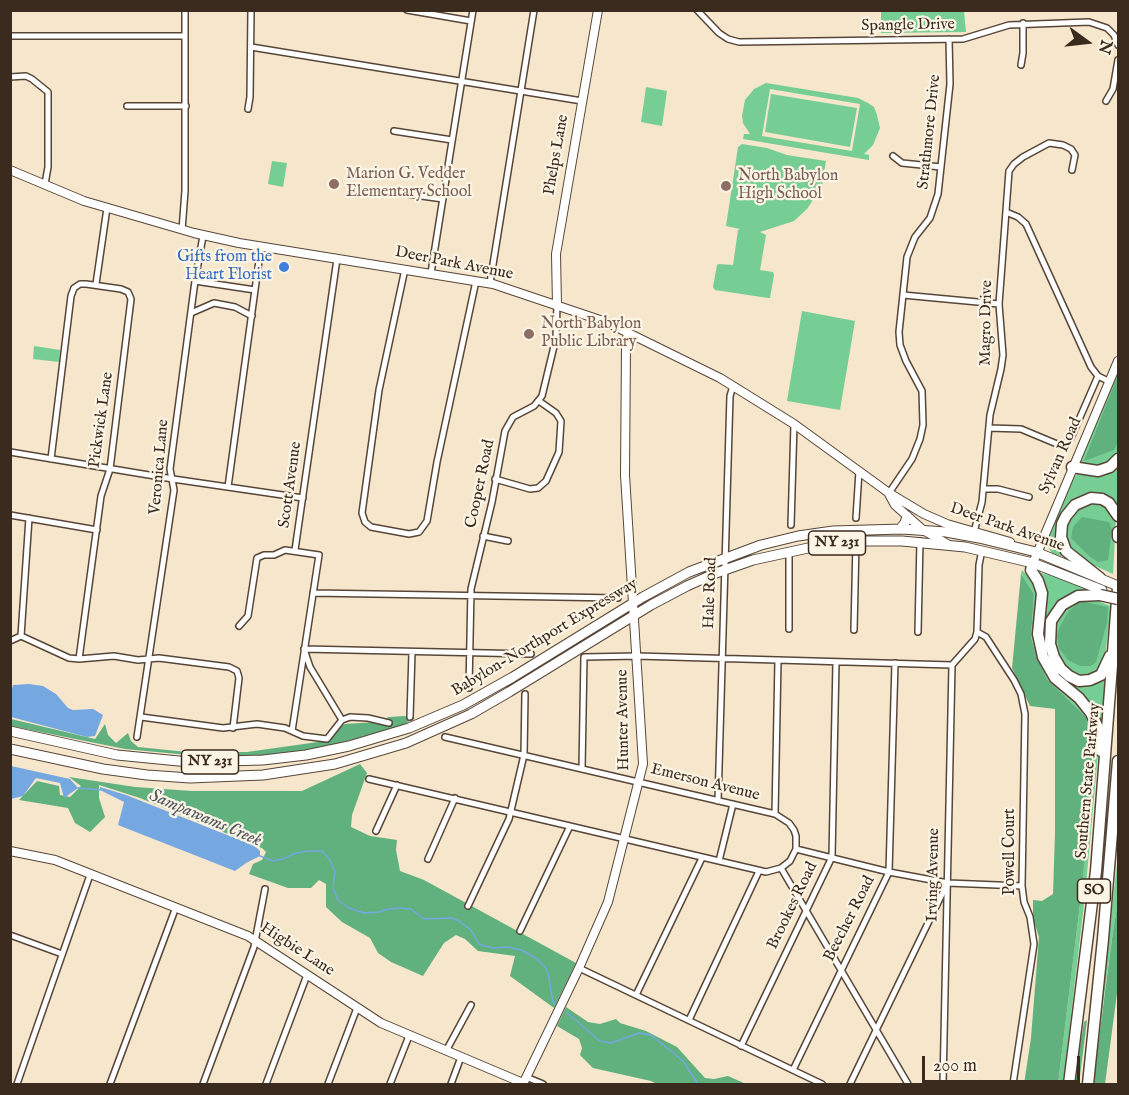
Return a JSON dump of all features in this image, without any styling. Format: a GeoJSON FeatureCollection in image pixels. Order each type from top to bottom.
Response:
{"type":"FeatureCollection","features":[{"type":"Feature","properties":{"kind":"highway"},"geometry":{"type":"LineString","coordinates":[[1072,467],[1098,471],[1119,459]]}},
{"type":"Feature","properties":{"kind":"highway"},"geometry":{"type":"LineString","coordinates":[[1119,516],[1109,503],[1102,499],[1091,498],[1075,505],[1062,524],[1062,541],[1068,553],[1101,588],[1119,599]]}},
{"type":"Feature","properties":{"kind":"highway"},"geometry":{"type":"LineString","coordinates":[[1119,532],[1119,537]]}},
{"type":"Feature","properties":{"kind":"highway"},"geometry":{"type":"LineString","coordinates":[[1034,558],[1031,570],[1042,593],[1038,634],[1041,651],[1055,678],[1084,703],[1097,724],[1100,737],[1103,794]]}},
{"type":"Feature","properties":{"kind":"highway","name":"Southern State Parkway"},"geometry":{"type":"LineString","coordinates":[[1069,1084],[1090,929],[1119,587]]}},
{"type":"Feature","properties":{"kind":"highway"},"geometry":{"type":"LineString","coordinates":[[1101,588],[1065,602],[1059,608],[1050,626],[1052,653],[1066,674],[1075,680],[1086,681],[1103,672],[1114,644]]}},
{"type":"Feature","properties":{"kind":"highway","name":"Southern State Parkway"},"geometry":{"type":"LineString","coordinates":[[1088,1084],[1119,761]]}},
{"type":"Feature","properties":{"kind":"highway"},"geometry":{"type":"LineString","coordinates":[[1114,824],[1119,804]]}},
{"type":"Feature","properties":{"kind":"main road"},"geometry":{"type":"LineString","coordinates":[[900,529],[907,516]]}},
{"type":"Feature","properties":{"kind":"main road","name":"Babylon-Northport Expressway"},"geometry":{"type":"LineString","coordinates":[[10,731],[110,753],[146,759],[189,762],[255,761],[327,751],[409,728],[463,705],[679,577],[726,557],[774,542],[809,534],[858,529],[900,529],[968,536],[1021,548]]}},
{"type":"Feature","properties":{"kind":"main road","name":"Babylon-Northport Expressway"},"geometry":{"type":"LineString","coordinates":[[10,749],[103,769],[190,778],[255,776],[328,765],[398,745],[458,720],[503,696],[675,591],[726,569],[789,551],[855,542],[920,541],[950,545]]}},
{"type":"Feature","properties":{"kind":"main road","name":"Deer Park Avenue"},"geometry":{"type":"LineString","coordinates":[[950,545],[1034,558]]}},
{"type":"Feature","properties":{"kind":"main road","name":"Deer Park Avenue"},"geometry":{"type":"LineString","coordinates":[[1021,548],[1034,558],[1101,588],[1119,587]]}},
{"type":"Feature","properties":{"kind":"street"},"geometry":{"type":"LineString","coordinates":[[182,230],[185,219],[186,10]]}},
{"type":"Feature","properties":{"kind":"street"},"geometry":{"type":"LineString","coordinates":[[248,109],[251,10]]}},
{"type":"Feature","properties":{"kind":"street"},"geometry":{"type":"LineString","coordinates":[[407,10],[471,21]]}},
{"type":"Feature","properties":{"kind":"street"},"geometry":{"type":"LineString","coordinates":[[431,273],[473,10]]}},
{"type":"Feature","properties":{"kind":"street"},"geometry":{"type":"LineString","coordinates":[[490,283],[534,10]]}},
{"type":"Feature","properties":{"kind":"street","name":"Phelps Lane"},"geometry":{"type":"LineString","coordinates":[[557,305],[556,254],[598,10]]}},
{"type":"Feature","properties":{"kind":"street","name":"Spangle Drive"},"geometry":{"type":"LineString","coordinates":[[697,10],[719,33],[739,42],[963,39],[1023,23],[1089,22],[1098,24],[1114,35],[1119,45]]}},
{"type":"Feature","properties":{"kind":"street"},"geometry":{"type":"LineString","coordinates":[[1021,65],[1023,23]]}},
{"type":"Feature","properties":{"kind":"street"},"geometry":{"type":"LineString","coordinates":[[10,36],[185,36]]}},
{"type":"Feature","properties":{"kind":"street","name":"Strathmore Drive"},"geometry":{"type":"LineString","coordinates":[[889,493],[912,459],[923,425],[922,391],[906,361],[900,345],[899,332],[907,257],[915,237],[935,208],[950,84],[950,39]]}},
{"type":"Feature","properties":{"kind":"street"},"geometry":{"type":"LineString","coordinates":[[251,46],[582,100]]}},
{"type":"Feature","properties":{"kind":"street"},"geometry":{"type":"LineString","coordinates":[[1106,101],[1113,90],[1119,60]]}},
{"type":"Feature","properties":{"kind":"street"},"geometry":{"type":"LineString","coordinates":[[10,77],[26,76],[48,92],[48,167],[45,184]]}},
{"type":"Feature","properties":{"kind":"street"},"geometry":{"type":"LineString","coordinates":[[127,106],[186,106]]}},
{"type":"Feature","properties":{"kind":"street"},"geometry":{"type":"LineString","coordinates":[[394,130],[452,140]]}},
{"type":"Feature","properties":{"kind":"street","name":"Magro Drive"},"geometry":{"type":"LineString","coordinates":[[974,532],[981,513],[992,399],[1003,355],[999,304],[1009,171],[1023,157],[1049,143],[1071,149],[1075,155],[1071,170]]}},
{"type":"Feature","properties":{"kind":"street"},"geometry":{"type":"LineString","coordinates":[[893,156],[902,163],[941,167]]}},
{"type":"Feature","properties":{"kind":"street","name":"Deer Park Avenue"},"geometry":{"type":"LineString","coordinates":[[10,170],[84,201],[204,236],[490,283],[557,305],[628,332],[705,370],[794,424],[889,493],[935,519],[1007,541],[1021,548]]}},
{"type":"Feature","properties":{"kind":"street"},"geometry":{"type":"LineString","coordinates":[[386,191],[443,200]]}},
{"type":"Feature","properties":{"kind":"street"},"geometry":{"type":"LineString","coordinates":[[51,459],[71,296],[74,288],[80,284],[96,284],[107,208]]}},
{"type":"Feature","properties":{"kind":"street"},"geometry":{"type":"LineString","coordinates":[[1006,212],[1018,217],[1026,225],[1091,367],[1098,376],[1110,382]]}},
{"type":"Feature","properties":{"kind":"street","name":"Veronica Lane"},"geometry":{"type":"LineString","coordinates":[[137,737],[174,490],[170,469],[195,281],[204,236]]}},
{"type":"Feature","properties":{"kind":"street"},"geometry":{"type":"LineString","coordinates":[[228,487],[261,246]]}},
{"type":"Feature","properties":{"kind":"street","name":"Scott Avenue"},"geometry":{"type":"LineString","coordinates":[[292,731],[319,555],[295,550],[337,258]]}},
{"type":"Feature","properties":{"kind":"street"},"geometry":{"type":"LineString","coordinates":[[405,269],[379,390],[362,508],[364,521],[374,527],[410,534],[423,529],[431,503],[437,462],[477,281]]}},
{"type":"Feature","properties":{"kind":"street"},"geometry":{"type":"LineString","coordinates":[[195,281],[255,290]]}},
{"type":"Feature","properties":{"kind":"street","name":"Pickwick Lane"},"geometry":{"type":"LineString","coordinates":[[79,659],[101,496],[110,469],[131,299],[128,292],[121,289],[96,284]]}},
{"type":"Feature","properties":{"kind":"street"},"geometry":{"type":"LineString","coordinates":[[903,295],[999,304]]}},
{"type":"Feature","properties":{"kind":"street"},"geometry":{"type":"LineString","coordinates":[[191,314],[214,303],[235,307],[252,316]]}},
{"type":"Feature","properties":{"kind":"street"},"geometry":{"type":"LineString","coordinates":[[495,479],[532,490],[538,488],[546,481],[559,452],[561,424],[559,416],[539,401],[555,343],[557,305]]}},
{"type":"Feature","properties":{"kind":"street","name":"Hunter Avenue"},"geometry":{"type":"LineString","coordinates":[[524,1082],[608,902],[643,764],[624,466],[628,332]]}},
{"type":"Feature","properties":{"kind":"street","name":"Sylvan Road"},"geometry":{"type":"LineString","coordinates":[[1034,558],[1119,361]]}},
{"type":"Feature","properties":{"kind":"street"},"geometry":{"type":"LineString","coordinates":[[989,428],[1021,429],[1057,444],[1066,443],[1071,438],[1098,376]]}},
{"type":"Feature","properties":{"kind":"street","name":"Hale Road"},"geometry":{"type":"LineString","coordinates":[[718,801],[730,396],[733,386]]}},
{"type":"Feature","properties":{"kind":"street","name":"Cooper Road"},"geometry":{"type":"LineString","coordinates":[[469,688],[471,595],[509,421],[539,401]]}},
{"type":"Feature","properties":{"kind":"street"},"geometry":{"type":"LineString","coordinates":[[791,525],[794,424]]}},
{"type":"Feature","properties":{"kind":"street"},"geometry":{"type":"LineString","coordinates":[[10,452],[303,498]]}},
{"type":"Feature","properties":{"kind":"street"},"geometry":{"type":"LineString","coordinates":[[856,518],[859,471]]}},
{"type":"Feature","properties":{"kind":"street"},"geometry":{"type":"LineString","coordinates":[[984,489],[998,489],[1029,497]]}},
{"type":"Feature","properties":{"kind":"street","name":"Deer Park Avenue"},"geometry":{"type":"LineString","coordinates":[[889,493],[895,505],[923,530],[950,545]]}},
{"type":"Feature","properties":{"kind":"street"},"geometry":{"type":"LineString","coordinates":[[10,515],[97,530]]}},
{"type":"Feature","properties":{"kind":"street"},"geometry":{"type":"LineString","coordinates":[[21,636],[29,518]]}},
{"type":"Feature","properties":{"kind":"street"},"geometry":{"type":"LineString","coordinates":[[483,536],[508,541]]}},
{"type":"Feature","properties":{"kind":"street"},"geometry":{"type":"LineString","coordinates":[[918,632],[920,541]]}},
{"type":"Feature","properties":{"kind":"street"},"geometry":{"type":"LineString","coordinates":[[854,630],[855,542]]}},
{"type":"Feature","properties":{"kind":"street"},"geometry":{"type":"LineString","coordinates":[[239,626],[248,616],[257,558],[285,550],[295,550]]}},
{"type":"Feature","properties":{"kind":"street"},"geometry":{"type":"LineString","coordinates":[[582,769],[584,657],[637,656],[952,665],[975,639],[977,632],[979,565],[982,550]]}},
{"type":"Feature","properties":{"kind":"street"},"geometry":{"type":"LineString","coordinates":[[789,551],[789,629]]}},
{"type":"Feature","properties":{"kind":"street"},"geometry":{"type":"LineString","coordinates":[[313,593],[618,598]]}},
{"type":"Feature","properties":{"kind":"street","name":"Powell Court"},"geometry":{"type":"LineString","coordinates":[[977,632],[986,637],[1014,680],[1024,708],[1022,886],[1034,944],[1013,1084]]}},
{"type":"Feature","properties":{"kind":"street"},"geometry":{"type":"LineString","coordinates":[[10,641],[21,636],[69,658],[114,656],[138,660],[159,658],[237,670],[233,728]]}},
{"type":"Feature","properties":{"kind":"street"},"geometry":{"type":"LineString","coordinates":[[342,720],[310,667],[304,649],[531,654]]}},
{"type":"Feature","properties":{"kind":"street"},"geometry":{"type":"LineString","coordinates":[[410,717],[412,652]]}},
{"type":"Feature","properties":{"kind":"street"},"geometry":{"type":"LineString","coordinates":[[775,814],[778,660]]}},
{"type":"Feature","properties":{"kind":"street","name":"Brookes Road"},"geometry":{"type":"LineString","coordinates":[[741,1046],[832,856],[836,662]]}},
{"type":"Feature","properties":{"kind":"street","name":"Beecher Road"},"geometry":{"type":"LineString","coordinates":[[793,1070],[889,872],[895,663]]}},
{"type":"Feature","properties":{"kind":"street","name":"Irving Avenue"},"geometry":{"type":"LineString","coordinates":[[944,1084],[952,665]]}},
{"type":"Feature","properties":{"kind":"street"},"geometry":{"type":"LineString","coordinates":[[468,906],[510,812],[524,755],[525,694]]}},
{"type":"Feature","properties":{"kind":"street"},"geometry":{"type":"LineString","coordinates":[[141,717],[223,728],[256,724],[285,728],[303,736],[327,739],[342,720],[357,717],[389,723]]}},
{"type":"Feature","properties":{"kind":"street","name":"Emerson Avenue"},"geometry":{"type":"LineString","coordinates":[[445,737],[775,814],[789,823],[794,830],[796,849]]}},
{"type":"Feature","properties":{"kind":"street"},"geometry":{"type":"LineString","coordinates":[[369,779],[759,871],[772,872],[781,868],[790,861],[796,849],[832,856],[889,872],[948,883],[1022,886]]}},
{"type":"Feature","properties":{"kind":"street"},"geometry":{"type":"LineString","coordinates":[[376,831],[397,785]]}},
{"type":"Feature","properties":{"kind":"street"},"geometry":{"type":"LineString","coordinates":[[428,859],[455,798]]}},
{"type":"Feature","properties":{"kind":"street"},"geometry":{"type":"LineString","coordinates":[[719,861],[733,804]]}},
{"type":"Feature","properties":{"kind":"street"},"geometry":{"type":"LineString","coordinates":[[520,931],[570,826]]}},
{"type":"Feature","properties":{"kind":"street","name":"Higbie Lane"},"geometry":{"type":"LineString","coordinates":[[10,851],[50,859],[255,940],[381,1023],[524,1082],[543,1084]]}},
{"type":"Feature","properties":{"kind":"street"},"geometry":{"type":"LineString","coordinates":[[636,996],[702,858]]}},
{"type":"Feature","properties":{"kind":"street"},"geometry":{"type":"LineString","coordinates":[[781,868],[908,1084]]}},
{"type":"Feature","properties":{"kind":"street"},"geometry":{"type":"LineString","coordinates":[[689,1020],[759,871]]}},
{"type":"Feature","properties":{"kind":"street"},"geometry":{"type":"LineString","coordinates":[[16,1084],[90,875]]}},
{"type":"Feature","properties":{"kind":"street"},"geometry":{"type":"LineString","coordinates":[[850,1084],[948,883]]}},
{"type":"Feature","properties":{"kind":"street"},"geometry":{"type":"LineString","coordinates":[[203,1084],[254,947],[265,889]]}},
{"type":"Feature","properties":{"kind":"street"},"geometry":{"type":"LineString","coordinates":[[110,1084],[176,907]]}},
{"type":"Feature","properties":{"kind":"street"},"geometry":{"type":"LineString","coordinates":[[10,935],[62,954]]}},
{"type":"Feature","properties":{"kind":"street"},"geometry":{"type":"LineString","coordinates":[[579,968],[822,1084]]}},
{"type":"Feature","properties":{"kind":"street"},"geometry":{"type":"LineString","coordinates":[[266,1084],[307,975]]}},
{"type":"Feature","properties":{"kind":"street"},"geometry":{"type":"LineString","coordinates":[[446,1051],[471,1005]]}},
{"type":"Feature","properties":{"kind":"street"},"geometry":{"type":"LineString","coordinates":[[328,1084],[357,1008]]}},
{"type":"Feature","properties":{"kind":"street"},"geometry":{"type":"LineString","coordinates":[[390,1084],[409,1036]]}},
{"type":"Feature","properties":{"kind":"street"},"geometry":{"type":"LineString","coordinates":[[451,1084],[461,1057]]}},
{"type":"Feature","properties":{"kind":"green space"},"geometry":{"type":"Polygon","coordinates":[[[881,11],[964,11],[966,32],[881,33],[881,11]]]}},
{"type":"Feature","properties":{"kind":"green space"},"geometry":{"type":"Polygon","coordinates":[[[766,83],[858,98],[868,103],[874,107],[880,128],[873,145],[864,154],[869,155],[869,160],[743,139],[744,134],[750,134],[743,123],[745,100],[754,89],[766,83]],[[770,89],[762,136],[852,151],[860,104],[770,89]]]}},
{"type":"Feature","properties":{"kind":"green space"},"geometry":{"type":"Polygon","coordinates":[[[646,87],[667,91],[662,126],[641,122],[646,87]]]}},
{"type":"Feature","properties":{"kind":"green space"},"geometry":{"type":"Polygon","coordinates":[[[771,94],[857,108],[850,147],[765,132],[771,94]]]}},
{"type":"Feature","properties":{"kind":"green space"},"geometry":{"type":"Polygon","coordinates":[[[742,144],[767,148],[787,155],[826,161],[822,186],[807,209],[794,221],[760,232],[766,235],[760,270],[773,272],[774,275],[770,298],[715,290],[713,287],[717,265],[733,265],[740,229],[726,226],[738,147],[742,144]]]}},
{"type":"Feature","properties":{"kind":"green space"},"geometry":{"type":"Polygon","coordinates":[[[272,161],[287,163],[283,187],[268,184],[272,161]]]}},
{"type":"Feature","properties":{"kind":"green space"},"geometry":{"type":"Polygon","coordinates":[[[802,311],[855,321],[840,410],[787,401],[802,311]]]}},
{"type":"Feature","properties":{"kind":"green space"},"geometry":{"type":"Polygon","coordinates":[[[34,346],[60,350],[59,362],[33,359],[34,346]]]}},
{"type":"Feature","properties":{"kind":"green space"},"geometry":{"type":"Polygon","coordinates":[[[1118,367],[1118,453],[1115,458],[1101,467],[1084,467],[1080,462],[1080,457],[1118,367]]]}},
{"type":"Feature","properties":{"kind":"green space"},"geometry":{"type":"Polygon","coordinates":[[[1118,375],[1118,442],[1114,450],[1084,461],[1118,375]]]}},
{"type":"Feature","properties":{"kind":"green space"},"geometry":{"type":"Polygon","coordinates":[[[1118,462],[1118,512],[1105,498],[1066,510],[1064,555],[1053,554],[1046,545],[1048,543],[1046,541],[1072,478],[1079,473],[1118,462]]]}},
{"type":"Feature","properties":{"kind":"green space"},"geometry":{"type":"Polygon","coordinates":[[[1088,502],[1106,504],[1116,518],[1113,574],[1082,560],[1064,542],[1067,519],[1077,506],[1088,502]]]}},
{"type":"Feature","properties":{"kind":"green space"},"geometry":{"type":"Polygon","coordinates":[[[1082,517],[1109,522],[1112,530],[1108,560],[1098,562],[1071,538],[1073,527],[1082,517]]]}},
{"type":"Feature","properties":{"kind":"green space"},"geometry":{"type":"Polygon","coordinates":[[[1022,570],[1030,578],[1038,595],[1038,655],[1086,712],[1094,726],[1098,754],[1085,896],[1063,1084],[1058,1084],[1081,896],[1086,717],[1047,679],[1037,658],[1031,637],[1034,594],[1021,574],[1022,570]]]}},
{"type":"Feature","properties":{"kind":"green space"},"geometry":{"type":"Polygon","coordinates":[[[1038,572],[1096,592],[1073,595],[1047,633],[1069,680],[1106,675],[1103,732],[1058,679],[1045,658],[1038,572]]]}},
{"type":"Feature","properties":{"kind":"green space"},"geometry":{"type":"Polygon","coordinates":[[[1021,574],[1034,594],[1031,637],[1037,658],[1047,679],[1086,717],[1094,755],[1081,896],[1058,1084],[1024,1084],[1031,1038],[1039,937],[1033,918],[1033,900],[1042,901],[1053,894],[1055,709],[1030,706],[1012,668],[1021,574]]]}},
{"type":"Feature","properties":{"kind":"green space"},"geometry":{"type":"Polygon","coordinates":[[[1073,600],[1095,600],[1111,606],[1105,657],[1096,675],[1078,678],[1063,668],[1052,644],[1055,620],[1073,600]]]}},
{"type":"Feature","properties":{"kind":"green space"},"geometry":{"type":"Polygon","coordinates":[[[1080,601],[1108,607],[1107,623],[1096,662],[1091,666],[1080,666],[1068,660],[1059,648],[1057,636],[1060,626],[1068,612],[1080,601]]]}},
{"type":"Feature","properties":{"kind":"green space"},"geometry":{"type":"Polygon","coordinates":[[[389,717],[415,718],[401,726],[318,749],[278,756],[199,756],[125,749],[11,726],[11,719],[95,739],[105,724],[108,735],[116,743],[128,733],[131,741],[138,747],[187,752],[247,752],[325,741],[345,724],[376,722],[389,717]]]}},
{"type":"Feature","properties":{"kind":"green space"},"geometry":{"type":"Polygon","coordinates":[[[360,764],[367,773],[352,815],[351,827],[370,836],[397,840],[396,850],[400,871],[424,880],[576,963],[554,1008],[510,976],[515,956],[478,951],[465,939],[456,935],[444,943],[423,976],[391,962],[378,953],[370,938],[342,922],[326,907],[326,884],[319,880],[311,888],[288,888],[249,874],[253,864],[262,860],[266,852],[262,848],[140,798],[99,785],[99,798],[105,817],[90,832],[75,823],[68,808],[19,800],[37,781],[59,786],[60,795],[70,797],[81,786],[69,777],[135,787],[192,791],[302,791],[360,764]]]}},
{"type":"Feature","properties":{"kind":"green space"},"geometry":{"type":"Polygon","coordinates":[[[1118,855],[1118,902],[1092,1084],[1118,855]]]}},
{"type":"Feature","properties":{"kind":"green space"},"geometry":{"type":"Polygon","coordinates":[[[1118,902],[1118,986],[1105,1084],[1093,1084],[1113,931],[1118,902]]]}},
{"type":"Feature","properties":{"kind":"green space"},"geometry":{"type":"Polygon","coordinates":[[[566,1007],[588,1022],[600,1024],[616,1019],[620,1023],[646,1031],[677,1047],[705,1078],[728,1076],[746,1084],[657,1084],[593,1068],[580,1055],[582,1048],[579,1039],[557,1026],[566,1007]]]}},
{"type":"Feature","properties":{"kind":"green space"},"geometry":{"type":"Polygon","coordinates":[[[1087,1020],[1079,1084],[1074,1084],[1084,1022],[1087,1020]]]}},
{"type":"Feature","properties":{"kind":"water"},"geometry":{"type":"Polygon","coordinates":[[[13,685],[43,686],[56,694],[68,708],[93,709],[103,715],[95,736],[87,737],[11,717],[13,685]]]}},
{"type":"Feature","properties":{"kind":"water"},"geometry":{"type":"Polygon","coordinates":[[[11,766],[70,779],[78,788],[64,798],[60,783],[36,778],[23,796],[11,799],[11,766]]]}},
{"type":"Feature","properties":{"kind":"water"},"geometry":{"type":"Polygon","coordinates":[[[100,787],[255,846],[260,851],[260,856],[235,871],[118,825],[124,802],[100,790],[100,787]]]}},
{"type":"Feature","properties":{"kind":"waterway","name":"Sampawams Creek"},"geometry":{"type":"LineString","coordinates":[[78,788],[100,790]]}},
{"type":"Feature","properties":{"kind":"waterway","name":"Sampawams Creek"},"geometry":{"type":"LineString","coordinates":[[260,856],[273,861],[295,853],[322,851],[330,860],[335,872],[333,888],[338,900],[349,908],[364,913],[401,908],[411,909],[424,919],[452,918],[471,930],[479,944],[492,948],[508,947],[521,950],[536,958],[545,967],[553,1002],[556,1005]]}},
{"type":"Feature","properties":{"kind":"waterway","name":"Sampawams Creek"},"geometry":{"type":"LineString","coordinates":[[566,1012],[600,1041],[611,1043],[639,1033],[651,1035],[683,1061],[698,1084]]}},
{"type":"Feature","properties":{"kind":"place","name":"Marion G. Vedder Elementary School"},"geometry":{"type":"Point","coordinates":[334,184]}},
{"type":"Feature","properties":{"kind":"place","name":"North Babylon High School"},"geometry":{"type":"Point","coordinates":[726,186]}},
{"type":"Feature","properties":{"kind":"place","name":"Gifts from the Heart Florist"},"geometry":{"type":"Point","coordinates":[284,267]}},
{"type":"Feature","properties":{"kind":"place","name":"North Babylon Public Library"},"geometry":{"type":"Point","coordinates":[529,334]}}]}
